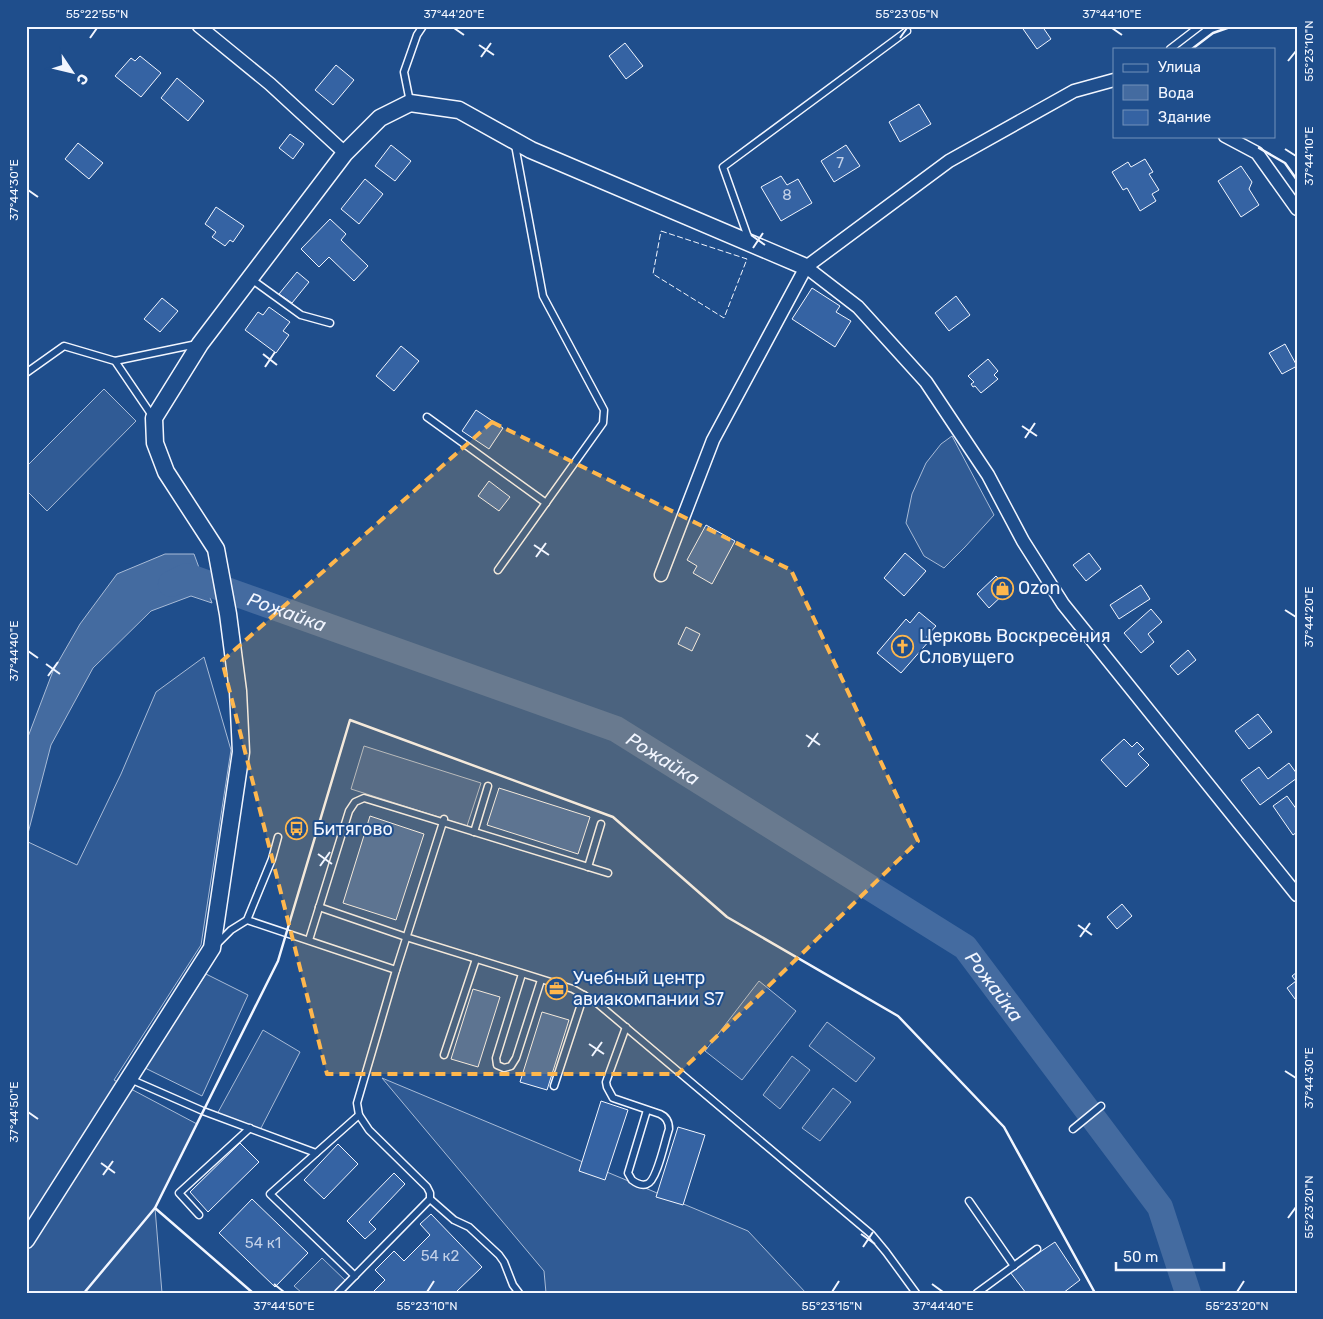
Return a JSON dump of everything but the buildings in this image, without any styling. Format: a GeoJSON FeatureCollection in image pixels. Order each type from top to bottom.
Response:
{"type":"FeatureCollection","features":[{"type":"Feature","properties":{"kind":"street"},"geometry":{"type":"LineString","coordinates":[[200,26],[270,84],[345,153]]}},
{"type":"Feature","properties":{"kind":"street"},"geometry":{"type":"LineString","coordinates":[[662,575],[713,440],[806,267],[948,161],[1074,91],[1113,80]]}},
{"type":"Feature","properties":{"kind":"street"},"geometry":{"type":"LineString","coordinates":[[26,1240],[212,948],[242,752],[238,691],[228,614],[216,549],[166,472],[155,442],[154,418],[200,344],[345,153],[380,118],[410,103],[459,110],[531,150],[806,267],[858,307],[926,382],[988,475],[1023,541],[1063,604],[1297,896]]}},
{"type":"Feature","properties":{"kind":"street"},"geometry":{"type":"LineString","coordinates":[[1229,138],[1257,153],[1297,209]]}},
{"type":"Feature","properties":{"kind":"lane"},"geometry":{"type":"LineString","coordinates":[[410,103],[404,72],[416,35],[423,26]]}},
{"type":"Feature","properties":{"kind":"lane"},"geometry":{"type":"LineString","coordinates":[[1171,48],[1200,26]]}},
{"type":"Feature","properties":{"kind":"lane"},"geometry":{"type":"LineString","coordinates":[[750,244],[723,167],[907,31]]}},
{"type":"Feature","properties":{"kind":"lane"},"geometry":{"type":"LineString","coordinates":[[498,570],[603,423],[604,410],[544,296],[515,141]]}},
{"type":"Feature","properties":{"kind":"lane"},"geometry":{"type":"LineString","coordinates":[[250,278],[301,315],[330,323]]}},
{"type":"Feature","properties":{"kind":"lane"},"geometry":{"type":"LineString","coordinates":[[26,373],[64,346],[114,361],[200,344]]}},
{"type":"Feature","properties":{"kind":"lane"},"geometry":{"type":"LineString","coordinates":[[114,361],[154,418]]}},
{"type":"Feature","properties":{"kind":"lane"},"geometry":{"type":"LineString","coordinates":[[427,417],[546,503]]}},
{"type":"Feature","properties":{"kind":"lane"},"geometry":{"type":"LineString","coordinates":[[474,832],[488,786]]}},
{"type":"Feature","properties":{"kind":"lane"},"geometry":{"type":"LineString","coordinates":[[309,940],[349,811],[355,802],[364,798],[443,820],[474,832],[608,873]]}},
{"type":"Feature","properties":{"kind":"lane"},"geometry":{"type":"LineString","coordinates":[[338,1293],[430,1199],[427,1187],[369,1130],[359,1115],[357,1103],[443,820]]}},
{"type":"Feature","properties":{"kind":"lane"},"geometry":{"type":"LineString","coordinates":[[588,867],[601,824]]}},
{"type":"Feature","properties":{"kind":"lane"},"geometry":{"type":"LineString","coordinates":[[212,948],[231,930],[247,920],[272,859],[278,836]]}},
{"type":"Feature","properties":{"kind":"lane"},"geometry":{"type":"LineString","coordinates":[[319,907],[406,937],[573,989],[596,1002],[871,1234],[916,1293]]}},
{"type":"Feature","properties":{"kind":"lane"},"geometry":{"type":"LineString","coordinates":[[247,920],[396,970]]}},
{"type":"Feature","properties":{"kind":"lane"},"geometry":{"type":"LineString","coordinates":[[444,1055],[476,959]]}},
{"type":"Feature","properties":{"kind":"lane"},"geometry":{"type":"LineString","coordinates":[[522,974],[496,1058],[497,1065],[504,1068],[512,1066],[516,1058],[541,980]]}},
{"type":"Feature","properties":{"kind":"lane"},"geometry":{"type":"LineString","coordinates":[[554,1086],[584,995]]}},
{"type":"Feature","properties":{"kind":"lane"},"geometry":{"type":"LineString","coordinates":[[626,1027],[606,1082],[607,1087],[613,1098],[647,1110],[664,1116],[669,1129],[655,1175],[650,1182],[643,1185],[632,1180],[628,1173],[647,1110]]}},
{"type":"Feature","properties":{"kind":"lane"},"geometry":{"type":"LineString","coordinates":[[129,1078],[203,1111],[316,1153]]}},
{"type":"Feature","properties":{"kind":"lane"},"geometry":{"type":"LineString","coordinates":[[1073,1129],[1101,1106]]}},
{"type":"Feature","properties":{"kind":"lane"},"geometry":{"type":"LineString","coordinates":[[355,1276],[270,1194],[359,1115]]}},
{"type":"Feature","properties":{"kind":"lane"},"geometry":{"type":"LineString","coordinates":[[199,1215],[179,1193],[250,1128]]}},
{"type":"Feature","properties":{"kind":"lane"},"geometry":{"type":"LineString","coordinates":[[430,1199],[454,1220],[469,1227],[499,1255],[504,1262],[513,1285],[519,1293]]}},
{"type":"Feature","properties":{"kind":"lane"},"geometry":{"type":"LineString","coordinates":[[969,1201],[1014,1266]]}},
{"type":"Feature","properties":{"kind":"lane"},"geometry":{"type":"LineString","coordinates":[[977,1293],[1037,1249]]}},
{"type":"Feature","properties":{"kind":"highlighted area"},"geometry":{"type":"Polygon","coordinates":[[[492,422],[791,570],[918,841],[678,1074],[327,1074],[222,661],[492,422]]]}},
{"type":"Feature","properties":{"kind":"shaded area"},"geometry":{"type":"Polygon","coordinates":[[[104,389],[136,421],[47,511],[26,490],[26,467],[104,389]]]}},
{"type":"Feature","properties":{"kind":"shaded area"},"geometry":{"type":"Polygon","coordinates":[[[952,436],[994,515],[944,568],[924,556],[906,523],[912,494],[926,463],[941,444],[952,436]]]}},
{"type":"Feature","properties":{"kind":"shaded area"},"geometry":{"type":"Polygon","coordinates":[[[204,657],[231,750],[201,945],[114,1080],[197,1124],[155,1208],[162,1293],[26,1293],[26,841],[77,865],[121,774],[156,692],[204,657]]]}},
{"type":"Feature","properties":{"kind":"shaded area"},"geometry":{"type":"Polygon","coordinates":[[[364,746],[481,783],[467,826],[351,789],[364,746]]]}},
{"type":"Feature","properties":{"kind":"shaded area"},"geometry":{"type":"Polygon","coordinates":[[[206,974],[248,995],[202,1096],[145,1068],[206,974]]]}},
{"type":"Feature","properties":{"kind":"shaded area"},"geometry":{"type":"Polygon","coordinates":[[[759,981],[796,1011],[742,1080],[705,1051],[759,981]]]}},
{"type":"Feature","properties":{"kind":"shaded area"},"geometry":{"type":"Polygon","coordinates":[[[827,1022],[875,1058],[856,1082],[809,1046],[827,1022]]]}},
{"type":"Feature","properties":{"kind":"shaded area"},"geometry":{"type":"Polygon","coordinates":[[[263,1030],[300,1052],[259,1132],[216,1116],[263,1030]]]}},
{"type":"Feature","properties":{"kind":"shaded area"},"geometry":{"type":"Polygon","coordinates":[[[792,1056],[810,1070],[780,1109],[763,1095],[792,1056]]]}},
{"type":"Feature","properties":{"kind":"shaded area"},"geometry":{"type":"Polygon","coordinates":[[[382,1078],[748,1231],[806,1293],[546,1293],[544,1271],[382,1078]]]}},
{"type":"Feature","properties":{"kind":"shaded area"},"geometry":{"type":"Polygon","coordinates":[[[833,1088],[851,1102],[820,1141],[802,1128],[833,1088]]]}},
{"type":"Feature","properties":{"kind":"shaded area"},"geometry":{"type":"Polygon","coordinates":[[[322,1258],[348,1283],[338,1293],[302,1293],[294,1286],[322,1258]]]}},
{"type":"Feature","properties":{"kind":"water"},"geometry":{"type":"Polygon","coordinates":[[[165,554],[194,554],[212,603],[191,596],[151,611],[93,668],[51,745],[26,841],[26,742],[53,671],[80,624],[117,574],[165,554]]]}},
{"type":"Feature","properties":{"kind":"waterway","name":"Рожайка"},"geometry":{"type":"LineString","coordinates":[[171,584],[187,576],[616,729],[965,947],[1160,1207],[1188,1293]]}},
{"type":"Feature","properties":{"kind":"fence"},"geometry":{"type":"LineString","coordinates":[[661,231],[747,259],[724,318],[653,274],[661,231]]}},
{"type":"Feature","properties":{"kind":"wall"},"geometry":{"type":"LineString","coordinates":[[1193,48],[1213,33],[1233,26]]}},
{"type":"Feature","properties":{"kind":"wall"},"geometry":{"type":"LineString","coordinates":[[1259,148],[1285,163],[1297,180]]}},
{"type":"Feature","properties":{"kind":"wall"},"geometry":{"type":"LineString","coordinates":[[253,1293],[155,1208],[278,961],[350,720],[613,817],[727,917],[898,1016],[1004,1127],[1095,1293]]}},
{"type":"Feature","properties":{"kind":"wall"},"geometry":{"type":"LineString","coordinates":[[84,1293],[155,1208]]}},
{"type":"Feature","properties":{"kind":"place","name":"Ozon"},"geometry":{"type":"Point","coordinates":[1002,588]}},
{"type":"Feature","properties":{"kind":"place","name":"Церковь Воскресения Словущего"},"geometry":{"type":"Point","coordinates":[903,646]}},
{"type":"Feature","properties":{"kind":"place","name":"Битягово"},"geometry":{"type":"Point","coordinates":[297,829]}},
{"type":"Feature","properties":{"kind":"place","name":"Учебный центр авиакомпании S7"},"geometry":{"type":"Point","coordinates":[557,988]}}]}
